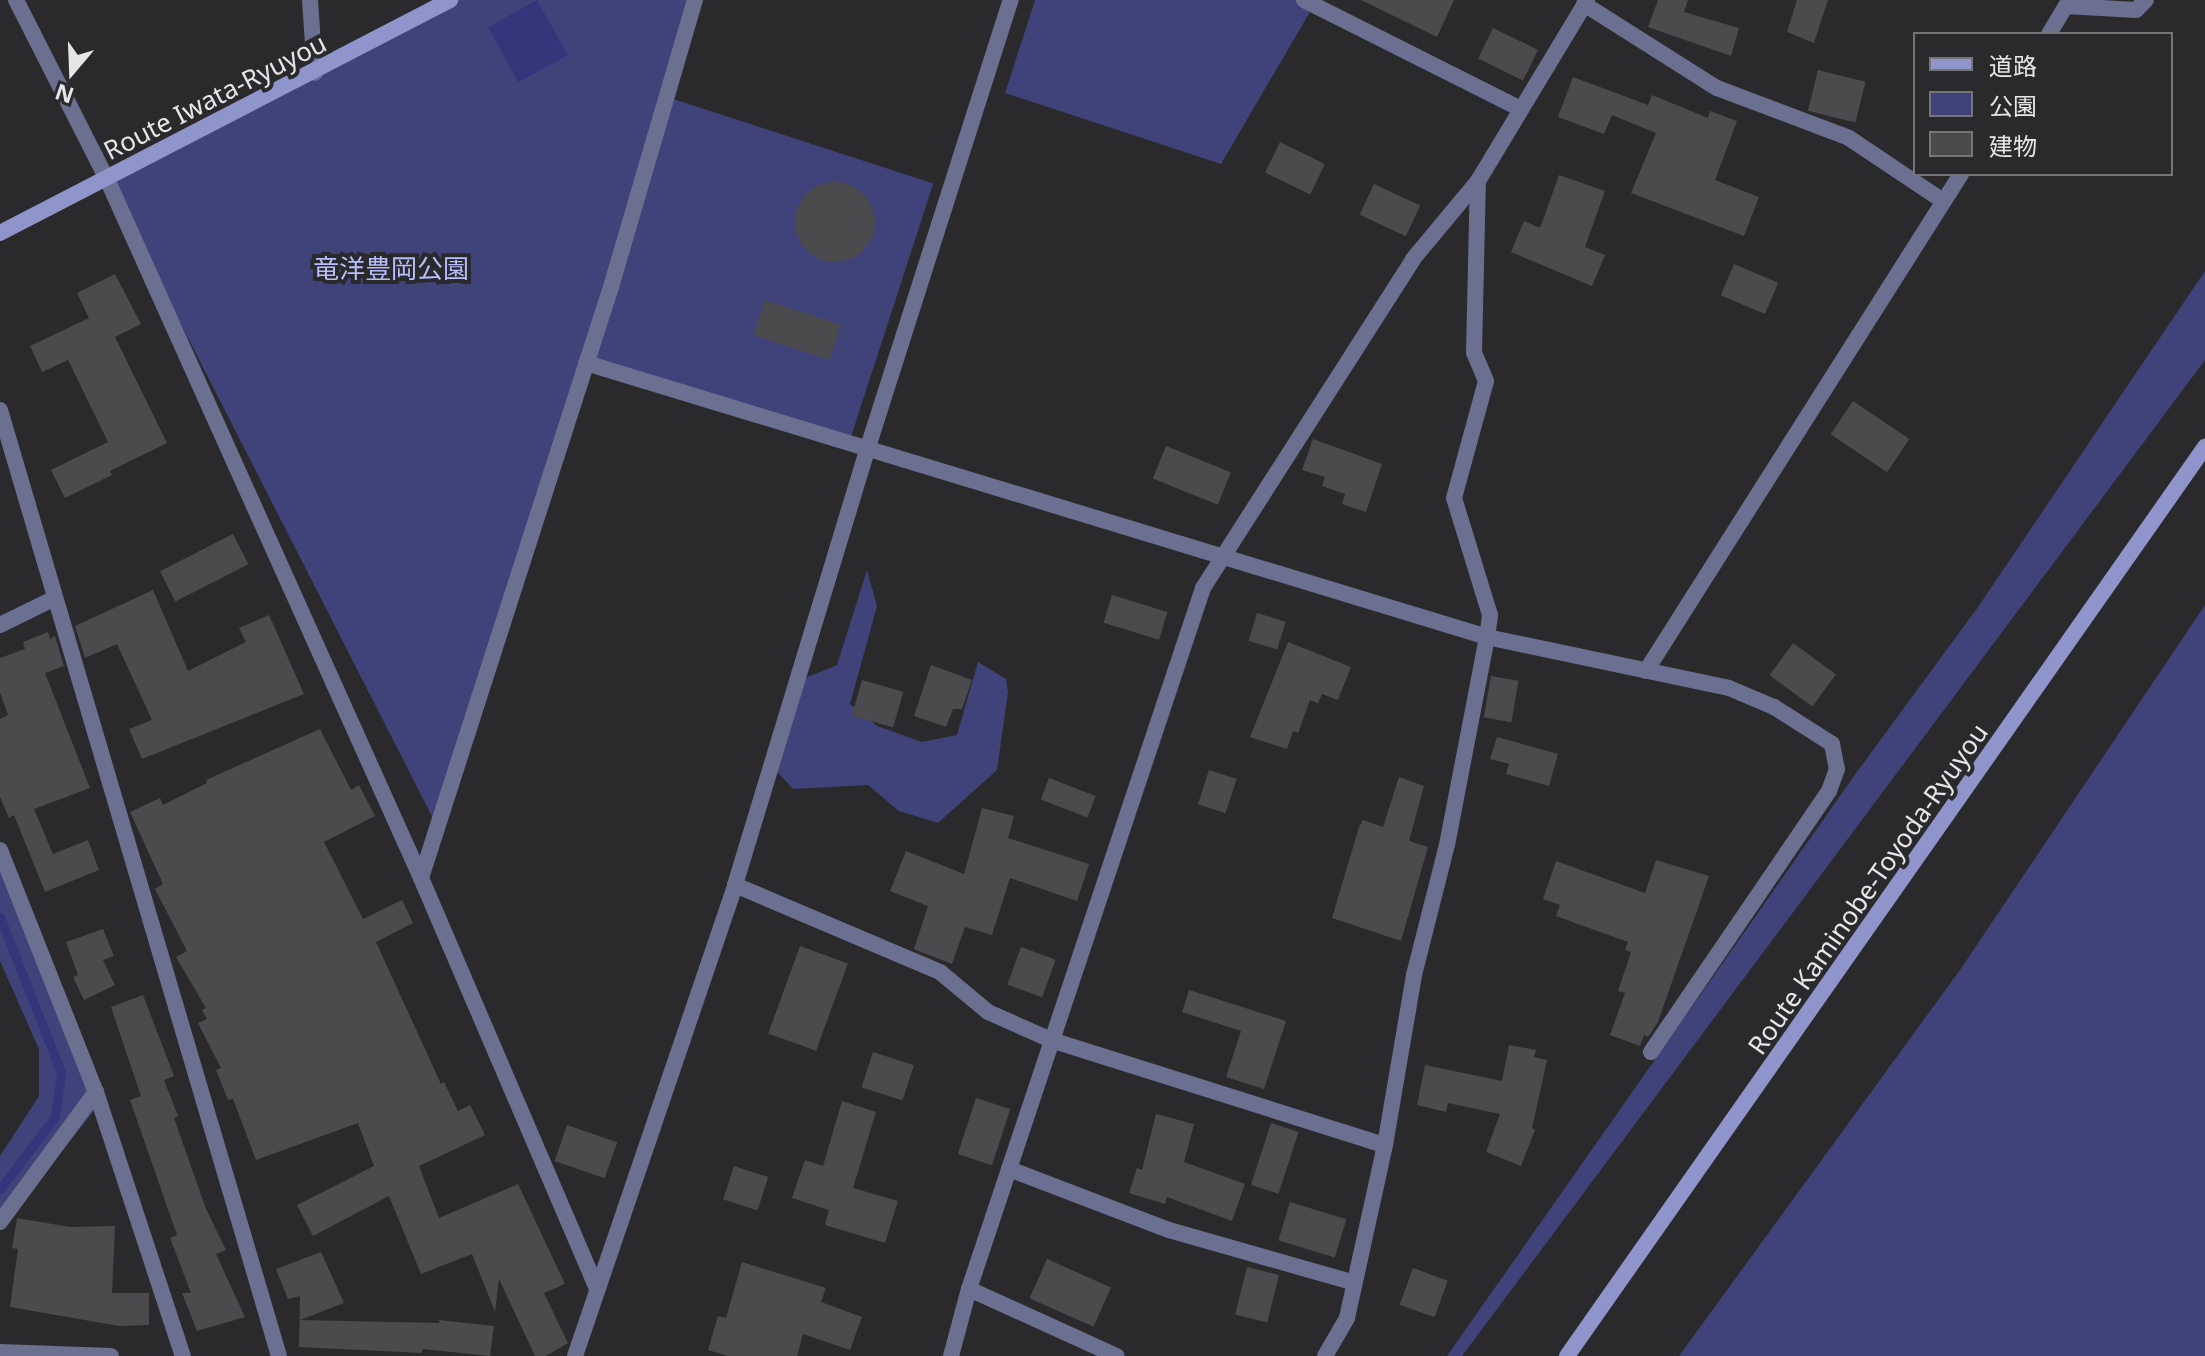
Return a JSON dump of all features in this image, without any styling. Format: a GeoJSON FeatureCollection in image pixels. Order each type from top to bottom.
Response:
{"type":"FeatureCollection","features":[{"type":"Feature","properties":{"kind":"main road","name":"Route Iwata-Ryuyou"},"geometry":{"type":"LineString","coordinates":[[0,233],[315,73],[450,0]]}},
{"type":"Feature","properties":{"kind":"main road","name":"Route Kaminobe-Toyoda-Ryuyou"},"geometry":{"type":"LineString","coordinates":[[1567,1356],[2205,447]]}},
{"type":"Feature","properties":{"kind":"street"},"geometry":{"type":"LineString","coordinates":[[16,0],[107,179],[421,878],[598,1290]]}},
{"type":"Feature","properties":{"kind":"street"},"geometry":{"type":"LineString","coordinates":[[310,0],[315,73]]}},
{"type":"Feature","properties":{"kind":"street"},"geometry":{"type":"LineString","coordinates":[[421,878],[611,287],[695,0]]}},
{"type":"Feature","properties":{"kind":"street"},"geometry":{"type":"LineString","coordinates":[[575,1356],[735,885],[868,447],[1011,0]]}},
{"type":"Feature","properties":{"kind":"street"},"geometry":{"type":"LineString","coordinates":[[1304,0],[1521,109]]}},
{"type":"Feature","properties":{"kind":"street"},"geometry":{"type":"LineString","coordinates":[[2050,32],[2066,6],[2136,10],[2146,0]]}},
{"type":"Feature","properties":{"kind":"street"},"geometry":{"type":"LineString","coordinates":[[951,1356],[969,1289],[1203,588],[1219,558],[1413,259],[1478,181],[1586,2],[1717,88],[1849,138],[1943,201]]}},
{"type":"Feature","properties":{"kind":"street"},"geometry":{"type":"LineString","coordinates":[[1646,671],[1960,176]]}},
{"type":"Feature","properties":{"kind":"street"},"geometry":{"type":"LineString","coordinates":[[1325,1356],[1347,1318],[1355,1283],[1385,1145],[1414,975],[1447,845],[1490,615],[1454,498],[1486,381],[1474,353],[1478,181]]}},
{"type":"Feature","properties":{"kind":"street"},"geometry":{"type":"LineString","coordinates":[[586,363],[1487,637],[1729,688],[1774,707],[1832,744],[1837,769],[1829,791],[1651,1052]]}},
{"type":"Feature","properties":{"kind":"street"},"geometry":{"type":"LineString","coordinates":[[0,410],[279,1356]]}},
{"type":"Feature","properties":{"kind":"street"},"geometry":{"type":"LineString","coordinates":[[0,625],[55,598]]}},
{"type":"Feature","properties":{"kind":"street"},"geometry":{"type":"LineString","coordinates":[[0,850],[96,1092],[183,1356]]}},
{"type":"Feature","properties":{"kind":"street"},"geometry":{"type":"LineString","coordinates":[[735,885],[940,972],[988,1012],[1051,1040],[1385,1145]]}},
{"type":"Feature","properties":{"kind":"street"},"geometry":{"type":"LineString","coordinates":[[0,1222],[96,1092]]}},
{"type":"Feature","properties":{"kind":"street"},"geometry":{"type":"LineString","coordinates":[[1009,1169],[1169,1230],[1355,1283]]}},
{"type":"Feature","properties":{"kind":"street"},"geometry":{"type":"LineString","coordinates":[[969,1289],[1117,1356]]}},
{"type":"Feature","properties":{"kind":"street"},"geometry":{"type":"LineString","coordinates":[[0,1352],[111,1356]]}},
{"type":"Feature","properties":{"kind":"green space","name":"竜洋豊岡公園"},"geometry":{"type":"Polygon","coordinates":[[[450,0],[696,0],[438,828],[107,179],[450,0]]]}},
{"type":"Feature","properties":{"kind":"green space"},"geometry":{"type":"Polygon","coordinates":[[[1035,0],[1304,0],[1314,5],[1221,164],[1005,93],[1035,0]]]}},
{"type":"Feature","properties":{"kind":"green space"},"geometry":{"type":"Polygon","coordinates":[[[667,97],[933,184],[849,444],[582,358],[667,97]]]}},
{"type":"Feature","properties":{"kind":"green space"},"geometry":{"type":"Polygon","coordinates":[[[2205,271],[2205,360],[1462,1356],[1447,1356],[1854,776],[1978,607],[2205,271]]]}},
{"type":"Feature","properties":{"kind":"green space"},"geometry":{"type":"Polygon","coordinates":[[[867,570],[877,606],[850,704],[877,726],[922,742],[957,735],[978,662],[1006,679],[1008,692],[997,770],[938,823],[899,811],[868,785],[793,789],[772,766],[798,681],[837,665],[867,570]]]}},
{"type":"Feature","properties":{"kind":"green space"},"geometry":{"type":"Polygon","coordinates":[[[2205,605],[2205,1356],[1679,1356],[1960,970],[2205,605]]]}},
{"type":"Feature","properties":{"kind":"green space"},"geometry":{"type":"Polygon","coordinates":[[[0,861],[100,1103],[0,1229],[0,1156],[39,1096],[39,1049],[0,961],[0,861]]]}},
{"type":"Feature","properties":{"kind":"shaded area"},"geometry":{"type":"Polygon","coordinates":[[[537,0],[568,55],[519,82],[488,27],[537,0]]]}},
{"type":"Feature","properties":{"kind":"building"},"geometry":{"type":"Polygon","coordinates":[[[1361,0],[1454,0],[1437,37],[1361,0]]]}},
{"type":"Feature","properties":{"kind":"building"},"geometry":{"type":"Polygon","coordinates":[[[1658,0],[1688,0],[1684,12],[1739,28],[1731,56],[1648,27],[1658,0]]]}},
{"type":"Feature","properties":{"kind":"building"},"geometry":{"type":"Polygon","coordinates":[[[1797,0],[1828,0],[1814,43],[1787,32],[1797,0]]]}},
{"type":"Feature","properties":{"kind":"building"},"geometry":{"type":"Polygon","coordinates":[[[1493,28],[1538,50],[1523,80],[1478,59],[1493,28]]]}},
{"type":"Feature","properties":{"kind":"building"},"geometry":{"type":"Polygon","coordinates":[[[1818,70],[1866,82],[1855,123],[1808,111],[1818,70]]]}},
{"type":"Feature","properties":{"kind":"building"},"geometry":{"type":"Polygon","coordinates":[[[1573,77],[1648,105],[1652,95],[1708,118],[1710,111],[1737,121],[1715,180],[1759,197],[1744,236],[1631,193],[1656,133],[1612,115],[1604,134],[1558,117],[1573,77]]]}},
{"type":"Feature","properties":{"kind":"building"},"geometry":{"type":"Polygon","coordinates":[[[1280,142],[1325,164],[1310,194],[1265,173],[1280,142]]]}},
{"type":"Feature","properties":{"kind":"building"},"geometry":{"type":"Polygon","coordinates":[[[1559,175],[1605,191],[1585,247],[1605,255],[1592,286],[1511,252],[1524,221],[1540,228],[1559,175]]]}},
{"type":"Feature","properties":{"kind":"building"},"geometry":{"type":"Polygon","coordinates":[[[835,182],[850,185],[863,194],[872,207],[875,222],[872,237],[863,250],[850,259],[835,262],[820,259],[807,250],[798,237],[795,222],[798,207],[807,194],[820,185],[835,182]]]}},
{"type":"Feature","properties":{"kind":"building"},"geometry":{"type":"Polygon","coordinates":[[[1374,184],[1420,206],[1406,236],[1360,215],[1374,184]]]}},
{"type":"Feature","properties":{"kind":"building"},"geometry":{"type":"Polygon","coordinates":[[[1734,264],[1778,283],[1765,314],[1721,295],[1734,264]]]}},
{"type":"Feature","properties":{"kind":"building"},"geometry":{"type":"Polygon","coordinates":[[[115,274],[141,324],[115,337],[167,443],[110,471],[112,475],[65,498],[51,470],[108,442],[68,360],[42,372],[30,346],[89,318],[77,293],[115,274]]]}},
{"type":"Feature","properties":{"kind":"building"},"geometry":{"type":"Polygon","coordinates":[[[765,300],[841,325],[830,360],[754,335],[765,300]]]}},
{"type":"Feature","properties":{"kind":"building"},"geometry":{"type":"Polygon","coordinates":[[[1853,401],[1909,439],[1887,472],[1831,434],[1853,401]]]}},
{"type":"Feature","properties":{"kind":"building"},"geometry":{"type":"Polygon","coordinates":[[[1313,439],[1382,464],[1366,512],[1342,504],[1345,494],[1322,486],[1325,477],[1302,470],[1313,439]]]}},
{"type":"Feature","properties":{"kind":"building"},"geometry":{"type":"Polygon","coordinates":[[[1166,446],[1231,472],[1218,505],[1153,478],[1166,446]]]}},
{"type":"Feature","properties":{"kind":"building"},"geometry":{"type":"Polygon","coordinates":[[[233,534],[248,564],[175,602],[160,571],[233,534]]]}},
{"type":"Feature","properties":{"kind":"building"},"geometry":{"type":"Polygon","coordinates":[[[153,590],[188,671],[246,642],[239,628],[269,615],[304,694],[142,759],[129,729],[152,720],[117,644],[85,658],[75,626],[153,590]]]}},
{"type":"Feature","properties":{"kind":"building"},"geometry":{"type":"Polygon","coordinates":[[[1112,595],[1167,612],[1159,640],[1104,623],[1112,595]]]}},
{"type":"Feature","properties":{"kind":"building"},"geometry":{"type":"Polygon","coordinates":[[[1257,613],[1286,622],[1277,650],[1249,641],[1257,613]]]}},
{"type":"Feature","properties":{"kind":"building"},"geometry":{"type":"Polygon","coordinates":[[[48,632],[50,639],[55,636],[64,666],[45,673],[90,788],[34,809],[53,854],[88,840],[99,870],[45,892],[14,815],[9,818],[0,797],[0,719],[8,715],[0,692],[0,658],[25,649],[23,642],[48,632]]]}},
{"type":"Feature","properties":{"kind":"building"},"geometry":{"type":"Polygon","coordinates":[[[1288,642],[1351,667],[1338,700],[1322,694],[1318,703],[1310,700],[1298,733],[1293,731],[1287,749],[1250,737],[1288,642]]]}},
{"type":"Feature","properties":{"kind":"building"},"geometry":{"type":"Polygon","coordinates":[[[1793,643],[1836,674],[1812,707],[1769,675],[1793,643]]]}},
{"type":"Feature","properties":{"kind":"building"},"geometry":{"type":"Polygon","coordinates":[[[931,665],[972,680],[962,709],[953,709],[946,727],[914,716],[931,665]]]}},
{"type":"Feature","properties":{"kind":"building"},"geometry":{"type":"Polygon","coordinates":[[[1491,676],[1519,681],[1511,722],[1484,717],[1491,676]]]}},
{"type":"Feature","properties":{"kind":"building"},"geometry":{"type":"Polygon","coordinates":[[[862,680],[903,692],[893,727],[852,716],[862,680]]]}},
{"type":"Feature","properties":{"kind":"building"},"geometry":{"type":"Polygon","coordinates":[[[320,729],[351,790],[359,785],[375,816],[324,842],[363,919],[402,900],[413,923],[376,942],[441,1084],[444,1082],[458,1111],[470,1105],[485,1135],[419,1166],[439,1218],[518,1184],[565,1284],[544,1293],[568,1343],[546,1356],[535,1356],[499,1279],[495,1312],[472,1254],[421,1274],[389,1196],[313,1236],[297,1205],[374,1166],[358,1123],[256,1160],[233,1099],[228,1100],[216,1070],[221,1068],[198,1023],[207,1019],[202,1010],[206,1008],[176,957],[187,951],[155,889],[163,884],[130,812],[160,798],[163,805],[207,783],[206,780],[320,729]]]}},
{"type":"Feature","properties":{"kind":"building"},"geometry":{"type":"Polygon","coordinates":[[[1497,737],[1558,754],[1549,786],[1506,774],[1509,764],[1490,759],[1497,737]]]}},
{"type":"Feature","properties":{"kind":"building"},"geometry":{"type":"Polygon","coordinates":[[[1209,770],[1237,779],[1225,813],[1198,804],[1209,770]]]}},
{"type":"Feature","properties":{"kind":"building"},"geometry":{"type":"Polygon","coordinates":[[[1399,777],[1424,786],[1409,841],[1428,847],[1401,941],[1332,918],[1359,827],[1363,820],[1383,827],[1399,777]]]}},
{"type":"Feature","properties":{"kind":"building"},"geometry":{"type":"Polygon","coordinates":[[[1049,778],[1096,796],[1087,817],[1041,799],[1049,778]]]}},
{"type":"Feature","properties":{"kind":"building"},"geometry":{"type":"Polygon","coordinates":[[[982,808],[1014,816],[1008,838],[1089,864],[1077,901],[1010,878],[992,935],[965,927],[952,964],[914,949],[928,906],[890,891],[906,851],[964,874],[982,808]]]}},
{"type":"Feature","properties":{"kind":"building"},"geometry":{"type":"Polygon","coordinates":[[[1656,860],[1709,876],[1658,1022],[1648,1037],[1644,1035],[1640,1046],[1610,1035],[1625,993],[1618,991],[1631,952],[1625,950],[1628,942],[1556,916],[1560,905],[1543,899],[1556,861],[1645,893],[1656,860]]]}},
{"type":"Feature","properties":{"kind":"building"},"geometry":{"type":"Polygon","coordinates":[[[103,929],[114,956],[103,960],[115,985],[84,1000],[73,977],[78,975],[66,942],[103,929]]]}},
{"type":"Feature","properties":{"kind":"building"},"geometry":{"type":"Polygon","coordinates":[[[800,946],[848,963],[816,1051],[768,1033],[800,946]]]}},
{"type":"Feature","properties":{"kind":"building"},"geometry":{"type":"Polygon","coordinates":[[[1021,947],[1056,960],[1042,997],[1007,985],[1021,947]]]}},
{"type":"Feature","properties":{"kind":"building"},"geometry":{"type":"Polygon","coordinates":[[[1189,990],[1286,1021],[1264,1089],[1226,1077],[1241,1031],[1182,1012],[1189,990]]]}},
{"type":"Feature","properties":{"kind":"building"},"geometry":{"type":"Polygon","coordinates":[[[143,995],[174,1076],[164,1080],[178,1116],[174,1118],[206,1209],[226,1250],[216,1254],[245,1317],[197,1331],[182,1293],[191,1293],[170,1238],[177,1235],[130,1100],[141,1096],[111,1007],[143,995]]]}},
{"type":"Feature","properties":{"kind":"building"},"geometry":{"type":"Polygon","coordinates":[[[1509,1045],[1536,1050],[1534,1057],[1547,1060],[1532,1128],[1535,1130],[1521,1166],[1486,1152],[1500,1114],[1448,1103],[1446,1112],[1417,1105],[1425,1065],[1502,1081],[1509,1045]]]}},
{"type":"Feature","properties":{"kind":"building"},"geometry":{"type":"Polygon","coordinates":[[[873,1052],[914,1065],[902,1100],[862,1087],[873,1052]]]}},
{"type":"Feature","properties":{"kind":"building"},"geometry":{"type":"Polygon","coordinates":[[[976,1098],[1010,1109],[992,1165],[958,1154],[976,1098]]]}},
{"type":"Feature","properties":{"kind":"building"},"geometry":{"type":"Polygon","coordinates":[[[842,1101],[876,1112],[853,1188],[898,1201],[885,1243],[825,1225],[829,1210],[792,1198],[805,1160],[823,1166],[842,1101]]]}},
{"type":"Feature","properties":{"kind":"building"},"geometry":{"type":"Polygon","coordinates":[[[1156,1114],[1194,1124],[1184,1162],[1245,1184],[1232,1221],[1167,1197],[1165,1204],[1129,1193],[1137,1168],[1142,1170],[1156,1114]]]}},
{"type":"Feature","properties":{"kind":"building"},"geometry":{"type":"Polygon","coordinates":[[[1271,1123],[1299,1132],[1278,1194],[1251,1185],[1271,1123]]]}},
{"type":"Feature","properties":{"kind":"building"},"geometry":{"type":"Polygon","coordinates":[[[567,1125],[617,1142],[605,1178],[555,1161],[567,1125]]]}},
{"type":"Feature","properties":{"kind":"building"},"geometry":{"type":"Polygon","coordinates":[[[734,1166],[768,1177],[757,1210],[723,1199],[734,1166]]]}},
{"type":"Feature","properties":{"kind":"building"},"geometry":{"type":"Polygon","coordinates":[[[1290,1202],[1346,1219],[1335,1258],[1278,1240],[1290,1202]]]}},
{"type":"Feature","properties":{"kind":"building"},"geometry":{"type":"Polygon","coordinates":[[[17,1218],[70,1227],[115,1226],[112,1293],[149,1293],[149,1325],[119,1326],[10,1307],[18,1249],[12,1248],[17,1218]]]}},
{"type":"Feature","properties":{"kind":"building"},"geometry":{"type":"Polygon","coordinates":[[[321,1252],[344,1303],[300,1320],[440,1323],[439,1320],[494,1326],[490,1356],[422,1349],[422,1353],[299,1347],[300,1296],[288,1299],[276,1269],[321,1252]]]}},
{"type":"Feature","properties":{"kind":"building"},"geometry":{"type":"Polygon","coordinates":[[[1047,1259],[1111,1287],[1093,1327],[1030,1298],[1047,1259]]]}},
{"type":"Feature","properties":{"kind":"building"},"geometry":{"type":"Polygon","coordinates":[[[742,1262],[826,1288],[821,1302],[862,1317],[850,1350],[803,1334],[797,1356],[728,1356],[708,1350],[718,1316],[726,1318],[742,1262]]]}},
{"type":"Feature","properties":{"kind":"building"},"geometry":{"type":"Polygon","coordinates":[[[1247,1267],[1279,1275],[1267,1323],[1235,1315],[1247,1267]]]}},
{"type":"Feature","properties":{"kind":"building"},"geometry":{"type":"Polygon","coordinates":[[[1413,1268],[1448,1281],[1434,1317],[1400,1305],[1413,1268]]]}},
{"type":"Feature","properties":{"kind":"waterway"},"geometry":{"type":"LineString","coordinates":[[0,917],[61,1073],[55,1117],[0,1189]]}}]}
